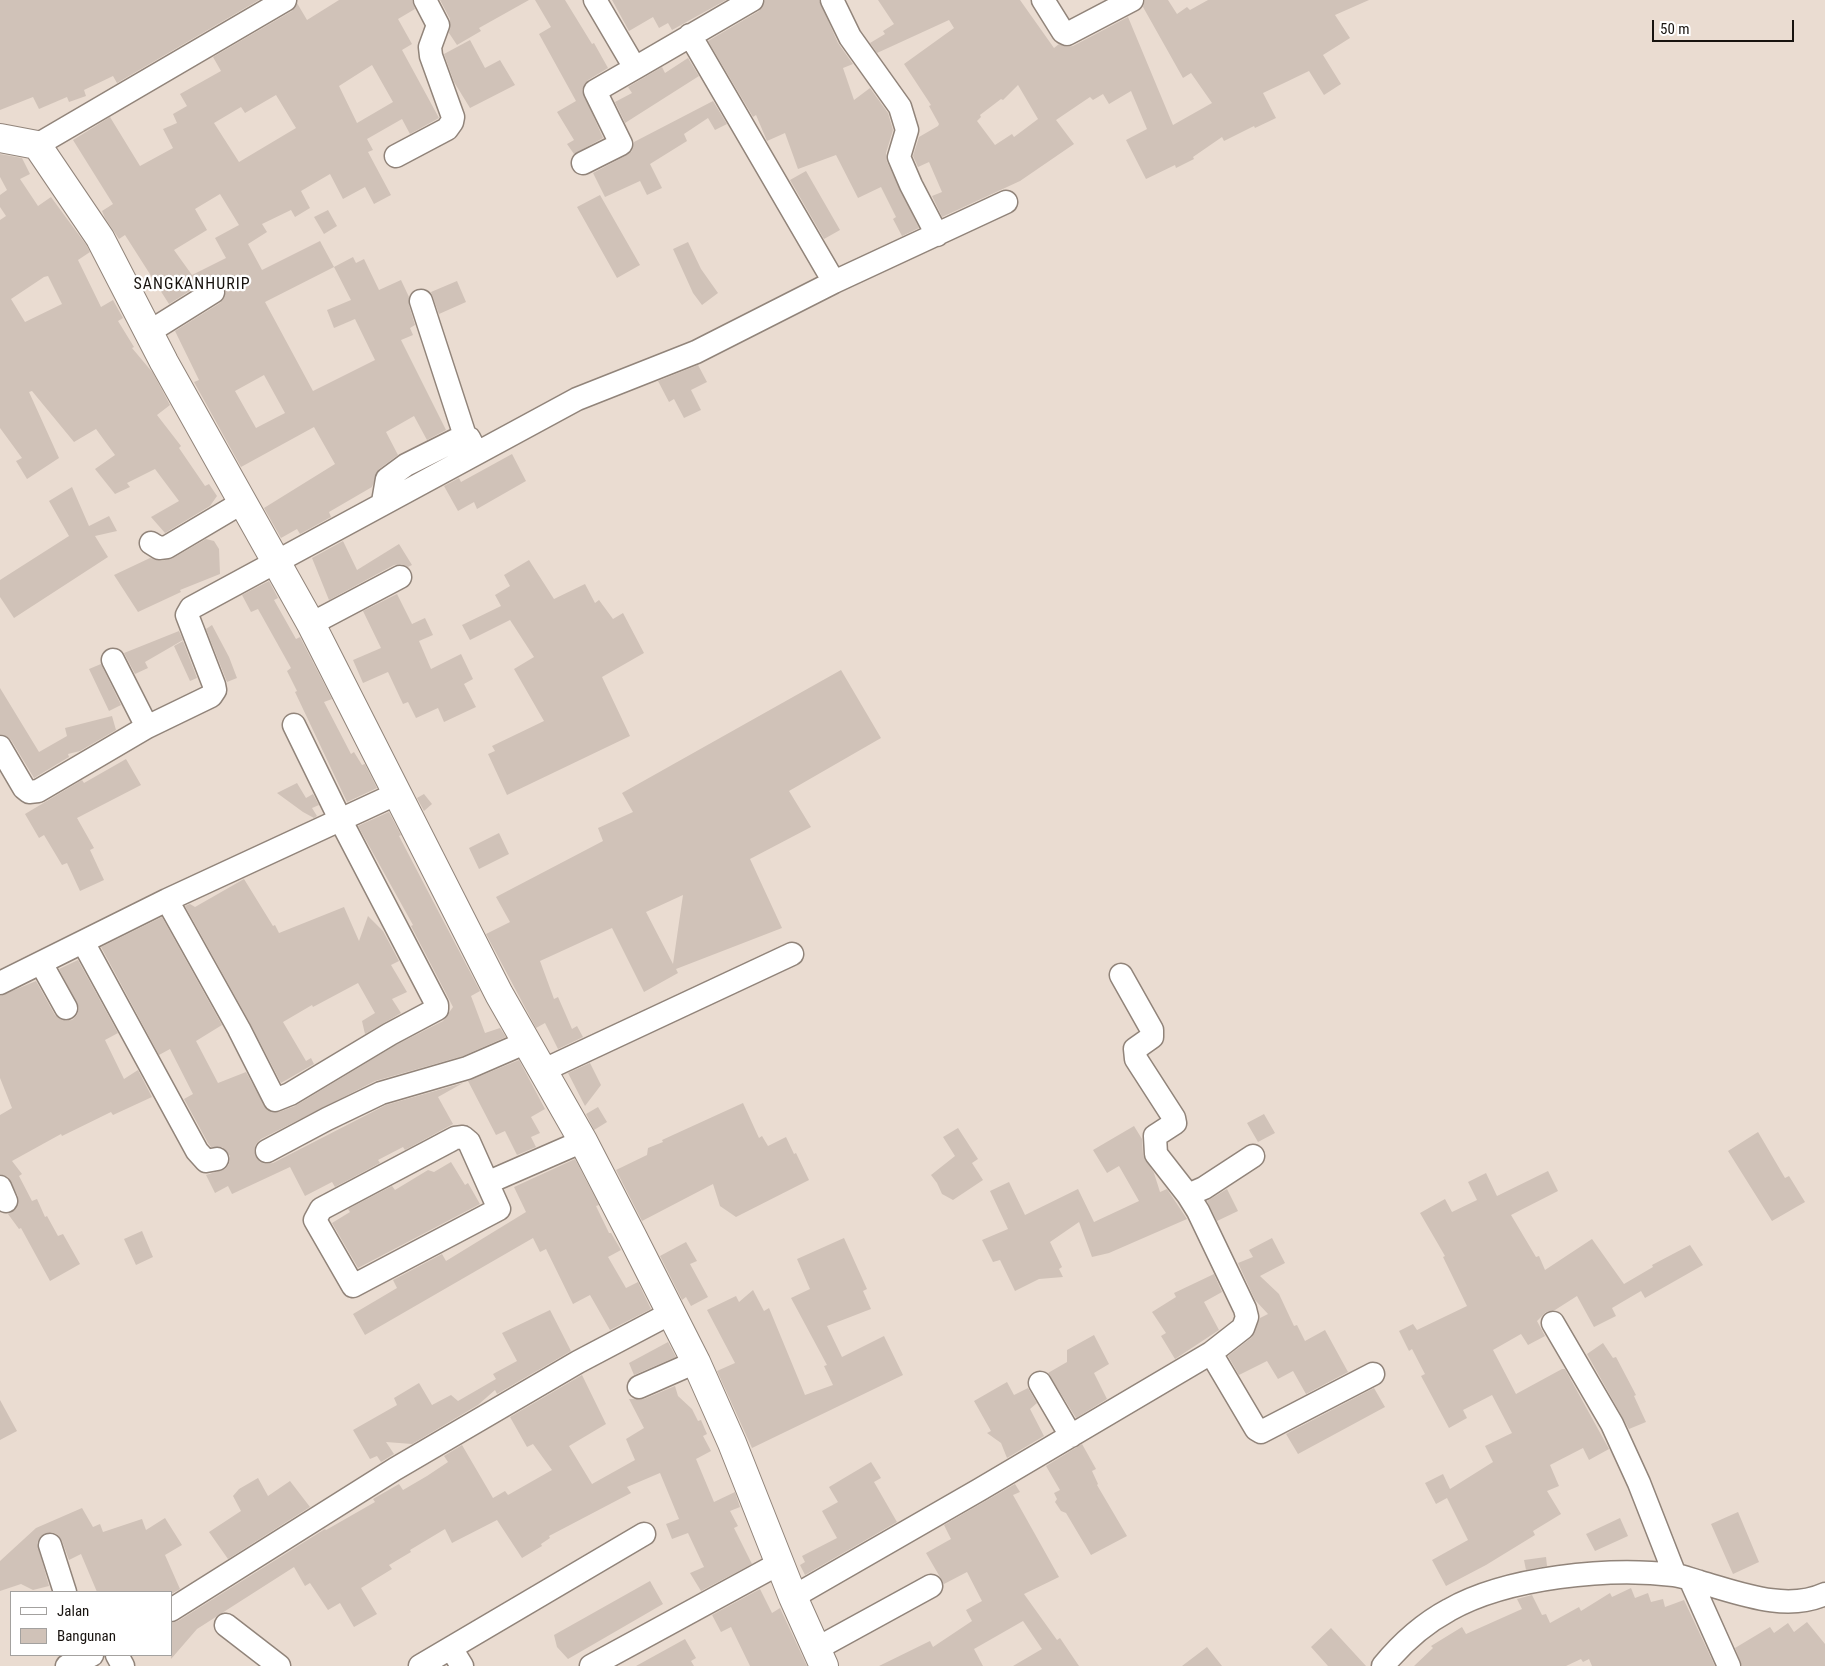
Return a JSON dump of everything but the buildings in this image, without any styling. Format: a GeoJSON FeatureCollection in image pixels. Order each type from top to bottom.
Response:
{"type":"FeatureCollection","features":[{"type":"Feature","properties":{"kind":"street"},"geometry":{"type":"LineString","coordinates":[[0,138],[37,144],[285,0]]}},
{"type":"Feature","properties":{"kind":"street"},"geometry":{"type":"LineString","coordinates":[[396,156],[448,129],[453,117],[431,56],[430,47],[438,25],[425,0]]}},
{"type":"Feature","properties":{"kind":"street"},"geometry":{"type":"LineString","coordinates":[[595,0],[635,68]]}},
{"type":"Feature","properties":{"kind":"street"},"geometry":{"type":"LineString","coordinates":[[583,163],[621,144],[595,92],[752,0]]}},
{"type":"Feature","properties":{"kind":"street"},"geometry":{"type":"LineString","coordinates":[[832,0],[850,37],[900,107],[906,130],[899,157],[937,235]]}},
{"type":"Feature","properties":{"kind":"street"},"geometry":{"type":"LineString","coordinates":[[1044,0],[1066,34],[1132,0]]}},
{"type":"Feature","properties":{"kind":"street"},"geometry":{"type":"LineString","coordinates":[[690,35],[834,282]]}},
{"type":"Feature","properties":{"kind":"street"},"geometry":{"type":"LineString","coordinates":[[37,144],[100,238],[276,564],[311,624],[499,994],[583,1141],[696,1362],[732,1443],[793,1597],[820,1657],[931,1586]]}},
{"type":"Feature","properties":{"kind":"street"},"geometry":{"type":"LineString","coordinates":[[0,747],[24,788],[33,792],[147,727],[211,696],[215,690],[187,612],[227,586],[276,564],[384,494],[438,461],[471,444],[696,352],[834,282],[1006,202]]}},
{"type":"Feature","properties":{"kind":"street"},"geometry":{"type":"LineString","coordinates":[[150,332],[213,292]]}},
{"type":"Feature","properties":{"kind":"street"},"geometry":{"type":"LineString","coordinates":[[421,301],[471,444]]}},
{"type":"Feature","properties":{"kind":"street"},"geometry":{"type":"LineString","coordinates":[[151,543],[159,548],[168,547],[243,502]]}},
{"type":"Feature","properties":{"kind":"street"},"geometry":{"type":"LineString","coordinates":[[311,624],[400,577]]}},
{"type":"Feature","properties":{"kind":"street"},"geometry":{"type":"LineString","coordinates":[[113,660],[147,727]]}},
{"type":"Feature","properties":{"kind":"street"},"geometry":{"type":"LineString","coordinates":[[167,900],[239,1029],[275,1100],[279,1100],[390,1034],[434,1013],[438,1007],[346,817],[294,725]]}},
{"type":"Feature","properties":{"kind":"street"},"geometry":{"type":"LineString","coordinates":[[0,983],[167,900],[396,794]]}},
{"type":"Feature","properties":{"kind":"street"},"geometry":{"type":"LineString","coordinates":[[83,942],[195,1147],[206,1161],[217,1160]]}},
{"type":"Feature","properties":{"kind":"street"},"geometry":{"type":"LineString","coordinates":[[544,1070],[792,954]]}},
{"type":"Feature","properties":{"kind":"street"},"geometry":{"type":"LineString","coordinates":[[41,963],[66,1008]]}},
{"type":"Feature","properties":{"kind":"street"},"geometry":{"type":"LineString","coordinates":[[793,1597],[1210,1353],[1243,1328],[1247,1318],[1198,1210],[1156,1154],[1154,1136],[1175,1123],[1174,1118],[1136,1059],[1135,1049],[1149,1041],[1152,1037],[1152,1030],[1121,975]]}},
{"type":"Feature","properties":{"kind":"street"},"geometry":{"type":"LineString","coordinates":[[267,1152],[327,1119],[381,1093],[468,1068],[527,1042]]}},
{"type":"Feature","properties":{"kind":"street"},"geometry":{"type":"LineString","coordinates":[[459,1137],[469,1142],[498,1178],[499,1209],[496,1212],[355,1287],[352,1285],[315,1220],[321,1209],[459,1137]]}},
{"type":"Feature","properties":{"kind":"street"},"geometry":{"type":"LineString","coordinates":[[498,1178],[583,1141]]}},
{"type":"Feature","properties":{"kind":"street"},"geometry":{"type":"LineString","coordinates":[[1188,1195],[1204,1188],[1253,1156]]}},
{"type":"Feature","properties":{"kind":"street"},"geometry":{"type":"LineString","coordinates":[[172,1609],[395,1469],[587,1358],[671,1313]]}},
{"type":"Feature","properties":{"kind":"street"},"geometry":{"type":"LineString","coordinates":[[1554,1323],[1612,1424],[1683,1577],[1729,1666]]}},
{"type":"Feature","properties":{"kind":"street"},"geometry":{"type":"LineString","coordinates":[[1210,1353],[1256,1429],[1261,1432],[1373,1374]]}},
{"type":"Feature","properties":{"kind":"street"},"geometry":{"type":"LineString","coordinates":[[639,1387],[696,1362]]}},
{"type":"Feature","properties":{"kind":"street"},"geometry":{"type":"LineString","coordinates":[[1040,1383],[1071,1436]]}},
{"type":"Feature","properties":{"kind":"street"},"geometry":{"type":"LineString","coordinates":[[420,1666],[457,1657],[644,1534]]}},
{"type":"Feature","properties":{"kind":"street"},"geometry":{"type":"LineString","coordinates":[[50,1545],[65,1591]]}},
{"type":"Feature","properties":{"kind":"street"},"geometry":{"type":"LineString","coordinates":[[592,1666],[780,1563]]}},
{"type":"Feature","properties":{"kind":"street"},"geometry":{"type":"LineString","coordinates":[[1383,1666],[1405,1642],[1440,1614],[1464,1602],[1499,1590],[1554,1578],[1591,1575],[1683,1577],[1760,1597],[1792,1602],[1825,1594]]}},
{"type":"Feature","properties":{"kind":"street"},"geometry":{"type":"LineString","coordinates":[[226,1625],[279,1666]]}},
{"type":"Feature","properties":{"kind":"district","name":"SANGKANHURIP"},"geometry":{"type":"Point","coordinates":[192,285]}}]}
